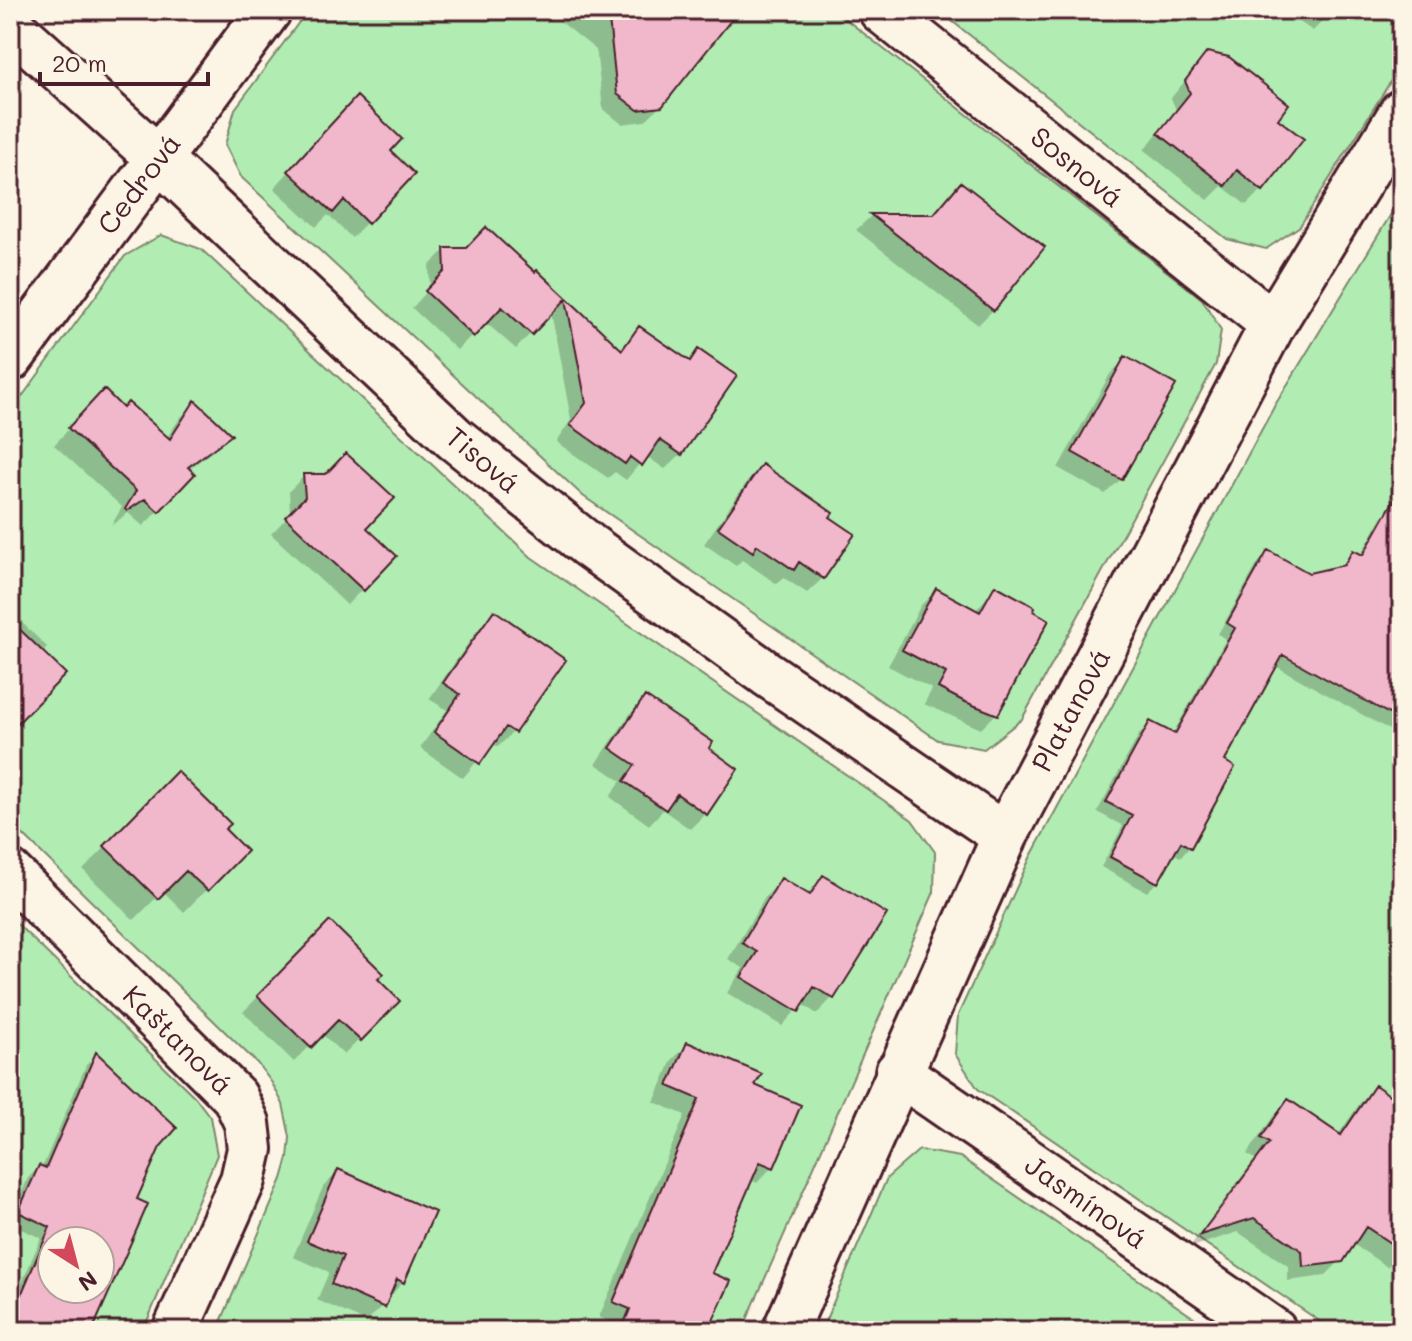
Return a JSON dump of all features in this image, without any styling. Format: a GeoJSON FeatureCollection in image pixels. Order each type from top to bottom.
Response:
{"type":"FeatureCollection","features":[{"type":"Feature","properties":{"kind":"street","name":"Cedrová"},"geometry":{"type":"LineString","coordinates":[[10,359],[269,10]]}},
{"type":"Feature","properties":{"kind":"street","name":"Sosnová"},"geometry":{"type":"LineString","coordinates":[[881,10],[1273,324]]}},
{"type":"Feature","properties":{"kind":"street","name":"Tisová"},"geometry":{"type":"LineString","coordinates":[[10,25],[158,158],[454,438],[588,545],[767,674],[1005,836]]}},
{"type":"Feature","properties":{"kind":"street","name":"Platanová"},"geometry":{"type":"LineString","coordinates":[[785,1331],[1005,836],[1273,324],[1402,112]]}},
{"type":"Feature","properties":{"kind":"street","name":"Kaštanová"},"geometry":{"type":"LineString","coordinates":[[10,873],[235,1097],[247,1123],[250,1149],[243,1180],[175,1331]]}},
{"type":"Feature","properties":{"kind":"street","name":"Jasmínová"},"geometry":{"type":"LineString","coordinates":[[898,1072],[1274,1331]]}},
{"type":"Feature","properties":{"kind":"green space"},"geometry":{"type":"Polygon","coordinates":[[[308,10],[834,10],[1202,299],[1221,330],[1216,364],[1022,719],[984,749],[938,740],[583,496],[241,177],[225,145],[235,109],[308,10]]]}},
{"type":"Feature","properties":{"kind":"green space"},"geometry":{"type":"Polygon","coordinates":[[[938,10],[1402,10],[1402,63],[1300,226],[1266,249],[1227,239],[938,10]]]}},
{"type":"Feature","properties":{"kind":"green space"},"geometry":{"type":"Polygon","coordinates":[[[1402,196],[1402,1331],[1334,1331],[978,1089],[955,1054],[958,1015],[1030,858],[1275,405],[1402,196]]]}},
{"type":"Feature","properties":{"kind":"green space"},"geometry":{"type":"Polygon","coordinates":[[[161,235],[201,249],[531,557],[912,820],[935,852],[934,892],[742,1331],[217,1331],[282,1179],[290,1137],[283,1104],[257,1063],[10,822],[10,413],[125,256],[161,235]]]}},
{"type":"Feature","properties":{"kind":"green space"},"geometry":{"type":"Polygon","coordinates":[[[10,917],[195,1097],[210,1117],[217,1155],[143,1331],[10,1331],[10,917]]]}},
{"type":"Feature","properties":{"kind":"green space"},"geometry":{"type":"Polygon","coordinates":[[[919,1150],[960,1157],[1213,1331],[821,1331],[887,1178],[919,1150]]]}},
{"type":"Feature","properties":{"kind":"building"},"geometry":{"type":"Polygon","coordinates":[[[608,10],[739,10],[662,107],[638,110],[617,94],[608,10]]]}},
{"type":"Feature","properties":{"kind":"building"},"geometry":{"type":"Polygon","coordinates":[[[1207,52],[1229,57],[1289,104],[1278,119],[1304,139],[1263,191],[1237,170],[1225,186],[1158,133],[1190,93],[1185,81],[1207,52]]]}},
{"type":"Feature","properties":{"kind":"building"},"geometry":{"type":"Polygon","coordinates":[[[357,96],[402,139],[391,151],[415,174],[368,224],[344,200],[333,213],[288,171],[357,96]]]}},
{"type":"Feature","properties":{"kind":"building"},"geometry":{"type":"Polygon","coordinates":[[[961,182],[1045,247],[994,311],[870,214],[934,214],[961,182]]]}},
{"type":"Feature","properties":{"kind":"building"},"geometry":{"type":"Polygon","coordinates":[[[486,227],[535,272],[537,270],[622,350],[639,326],[690,361],[698,349],[737,376],[682,455],[660,440],[642,466],[630,457],[625,464],[570,425],[586,403],[566,299],[532,335],[502,307],[474,337],[425,291],[445,271],[444,248],[466,248],[486,227]]]}},
{"type":"Feature","properties":{"kind":"building"},"geometry":{"type":"Polygon","coordinates":[[[1125,356],[1176,385],[1122,480],[1072,452],[1125,356]]]}},
{"type":"Feature","properties":{"kind":"building"},"geometry":{"type":"Polygon","coordinates":[[[104,389],[123,408],[128,402],[170,439],[195,400],[232,435],[188,467],[195,474],[159,512],[145,499],[127,511],[125,509],[136,491],[68,428],[104,389]]]}},
{"type":"Feature","properties":{"kind":"building"},"geometry":{"type":"Polygon","coordinates":[[[346,453],[395,498],[367,528],[397,556],[364,591],[285,517],[305,497],[303,474],[326,474],[346,453]]]}},
{"type":"Feature","properties":{"kind":"building"},"geometry":{"type":"Polygon","coordinates":[[[762,464],[833,513],[830,517],[855,534],[824,579],[799,562],[794,570],[757,545],[753,552],[718,528],[762,464]]]}},
{"type":"Feature","properties":{"kind":"building"},"geometry":{"type":"Polygon","coordinates":[[[1402,486],[1402,721],[1283,655],[1225,761],[1235,767],[1191,848],[1181,842],[1158,883],[1110,857],[1132,815],[1106,802],[1150,721],[1175,734],[1235,628],[1227,623],[1268,550],[1309,573],[1344,565],[1353,550],[1363,555],[1402,486]]]}},
{"type":"Feature","properties":{"kind":"building"},"geometry":{"type":"Polygon","coordinates":[[[995,585],[1035,607],[1034,611],[1049,620],[998,715],[938,688],[946,673],[902,650],[936,588],[980,612],[995,585]]]}},
{"type":"Feature","properties":{"kind":"building"},"geometry":{"type":"Polygon","coordinates":[[[494,610],[566,660],[515,733],[506,727],[480,764],[434,732],[460,694],[443,683],[494,610]]]}},
{"type":"Feature","properties":{"kind":"building"},"geometry":{"type":"Polygon","coordinates":[[[10,620],[66,674],[10,731],[10,620]]]}},
{"type":"Feature","properties":{"kind":"building"},"geometry":{"type":"Polygon","coordinates":[[[645,696],[713,742],[709,748],[738,769],[707,815],[677,794],[666,810],[624,781],[635,765],[610,748],[645,696]]]}},
{"type":"Feature","properties":{"kind":"building"},"geometry":{"type":"Polygon","coordinates":[[[177,771],[231,824],[225,829],[247,851],[208,891],[186,871],[158,899],[104,846],[177,771]]]}},
{"type":"Feature","properties":{"kind":"building"},"geometry":{"type":"Polygon","coordinates":[[[823,875],[887,914],[834,999],[814,987],[799,1012],[741,977],[757,952],[742,943],[781,878],[810,895],[823,875]]]}},
{"type":"Feature","properties":{"kind":"building"},"geometry":{"type":"Polygon","coordinates":[[[330,921],[384,974],[378,979],[400,1001],[361,1041],[338,1020],[311,1048],[257,996],[330,921]]]}},
{"type":"Feature","properties":{"kind":"building"},"geometry":{"type":"Polygon","coordinates":[[[687,1042],[762,1074],[755,1085],[801,1105],[774,1168],[760,1162],[712,1273],[731,1281],[708,1331],[621,1331],[630,1309],[613,1302],[699,1099],[668,1086],[687,1042]]]}},
{"type":"Feature","properties":{"kind":"building"},"geometry":{"type":"Polygon","coordinates":[[[96,1052],[177,1128],[160,1147],[137,1199],[148,1204],[116,1277],[116,1225],[46,1225],[18,1212],[39,1165],[46,1168],[96,1052]]]}},
{"type":"Feature","properties":{"kind":"building"},"geometry":{"type":"Polygon","coordinates":[[[1375,1085],[1402,1104],[1402,1251],[1366,1227],[1343,1262],[1303,1267],[1302,1251],[1254,1218],[1200,1235],[1269,1143],[1261,1138],[1288,1099],[1341,1135],[1375,1085]]]}},
{"type":"Feature","properties":{"kind":"building"},"geometry":{"type":"Polygon","coordinates":[[[338,1169],[435,1212],[404,1283],[397,1279],[385,1308],[331,1284],[343,1256],[307,1241],[338,1169]]]}},
{"type":"Feature","properties":{"kind":"building"},"geometry":{"type":"Polygon","coordinates":[[[36,1260],[36,1305],[103,1305],[92,1331],[10,1331],[10,1321],[36,1260]]]}}]}
